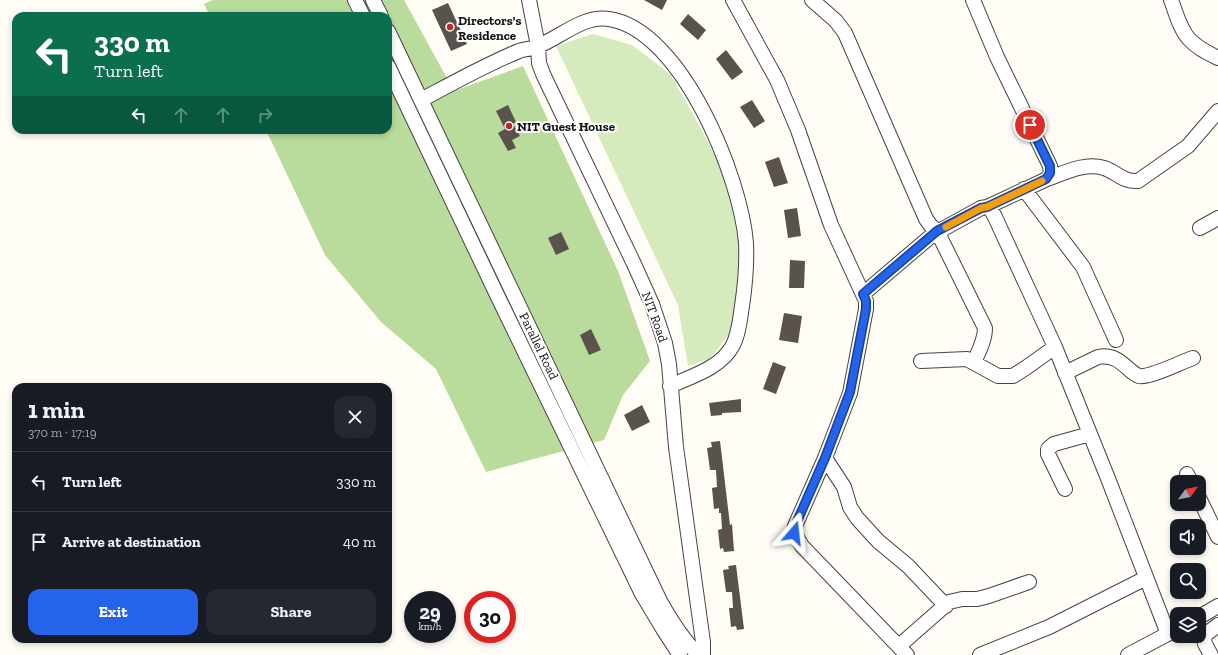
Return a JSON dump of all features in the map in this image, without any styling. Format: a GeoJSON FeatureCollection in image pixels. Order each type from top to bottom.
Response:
{"type":"FeatureCollection","features":[{"type":"Feature","properties":{"kind":"street"},"geometry":{"type":"LineString","coordinates":[[355,0],[361,12]]}},
{"type":"Feature","properties":{"kind":"street"},"geometry":{"type":"LineString","coordinates":[[373,0],[379,12]]}},
{"type":"Feature","properties":{"kind":"street","name":"NIT Road"},"geometry":{"type":"LineString","coordinates":[[529,0],[538,46],[539,63],[543,74],[634,264],[652,304],[665,343],[669,364],[676,447],[703,642],[703,655]]}},
{"type":"Feature","properties":{"kind":"street"},"geometry":{"type":"LineString","coordinates":[[733,0],[777,80],[798,130],[831,225],[866,301],[866,309],[850,392],[825,458],[795,526],[794,533],[796,538],[903,650],[953,600],[977,599],[1029,582]]}},
{"type":"Feature","properties":{"kind":"street"},"geometry":{"type":"LineString","coordinates":[[812,0],[836,21],[845,33],[926,219],[937,231],[985,328],[985,334],[974,362]]}},
{"type":"Feature","properties":{"kind":"street"},"geometry":{"type":"LineString","coordinates":[[973,0],[997,57],[1050,166],[1050,173],[1046,179]]}},
{"type":"Feature","properties":{"kind":"street"},"geometry":{"type":"LineString","coordinates":[[1171,0],[1183,31],[1189,39],[1200,48],[1218,58]]}},
{"type":"Feature","properties":{"kind":"street"},"geometry":{"type":"LineString","coordinates":[[421,100],[491,64],[521,51],[538,46],[581,24],[596,19],[608,19],[634,28],[655,45],[673,63],[693,92],[717,140],[732,182],[742,217],[746,243],[745,280],[740,322],[734,344],[726,356],[715,365],[670,386]]}},
{"type":"Feature","properties":{"kind":"street","name":"Parallel Road"},"geometry":{"type":"LineString","coordinates":[[392,39],[660,601],[687,644],[698,655]]}},
{"type":"Feature","properties":{"kind":"street","name":"Parallel Road"},"geometry":{"type":"LineString","coordinates":[[392,74],[642,594],[662,629],[680,655]]}},
{"type":"Feature","properties":{"kind":"street"},"geometry":{"type":"LineString","coordinates":[[863,294],[937,231],[981,208],[987,207],[1046,179],[1076,169],[1096,166],[1105,168],[1121,178],[1131,181],[1138,181],[1188,146],[1218,111]]}},
{"type":"Feature","properties":{"kind":"street"},"geometry":{"type":"LineString","coordinates":[[1024,189],[1083,267],[1116,340]]}},
{"type":"Feature","properties":{"kind":"street"},"geometry":{"type":"LineString","coordinates":[[987,207],[991,210],[995,217],[1054,347],[1090,434],[1146,578],[1170,627]]}},
{"type":"Feature","properties":{"kind":"street"},"geometry":{"type":"LineString","coordinates":[[1200,228],[1218,218]]}},
{"type":"Feature","properties":{"kind":"street"},"geometry":{"type":"LineString","coordinates":[[921,361],[968,360],[998,376],[1013,376],[1054,347]]}},
{"type":"Feature","properties":{"kind":"street"},"geometry":{"type":"LineString","coordinates":[[1065,373],[1103,356],[1114,357],[1135,374],[1144,376],[1159,372],[1193,358]]}},
{"type":"Feature","properties":{"kind":"street"},"geometry":{"type":"LineString","coordinates":[[1065,489],[1048,454],[1048,449],[1054,444],[1090,434]]}},
{"type":"Feature","properties":{"kind":"street"},"geometry":{"type":"LineString","coordinates":[[825,458],[844,487],[850,507],[857,518],[878,541],[908,566],[946,606]]}},
{"type":"Feature","properties":{"kind":"street"},"geometry":{"type":"LineString","coordinates":[[1206,506],[1213,514],[1218,537]]}},
{"type":"Feature","properties":{"kind":"street"},"geometry":{"type":"LineString","coordinates":[[980,655],[1049,627],[1146,578]]}},
{"type":"Feature","properties":{"kind":"street"},"geometry":{"type":"LineString","coordinates":[[1206,613],[1218,606]]}},
{"type":"Feature","properties":{"kind":"street"},"geometry":{"type":"LineString","coordinates":[[1211,655],[1205,644],[1204,638],[1206,634],[1218,626]]}},
{"type":"Feature","properties":{"kind":"street"},"geometry":{"type":"LineString","coordinates":[[1128,655],[1170,632]]}},
{"type":"Feature","properties":{"kind":"green space"},"geometry":{"type":"Polygon","coordinates":[[[213,0],[404,0],[454,91],[523,66],[618,271],[650,361],[623,395],[604,440],[486,472],[436,369],[381,322],[325,255],[268,134],[392,134],[392,12],[208,12],[204,4],[213,0]]]}},
{"type":"Feature","properties":{"kind":"green space"},"geometry":{"type":"Polygon","coordinates":[[[593,34],[632,45],[670,74],[716,157],[731,196],[741,252],[739,291],[733,329],[710,359],[688,366],[678,305],[556,46],[593,34]]]}},
{"type":"Feature","properties":{"kind":"building"},"geometry":{"type":"Polygon","coordinates":[[[644,0],[667,0],[662,10],[644,0]]]}},
{"type":"Feature","properties":{"kind":"building","name":"Directors's Residence"},"geometry":{"type":"Polygon","coordinates":[[[448,3],[467,44],[451,51],[432,10],[448,3]]]}},
{"type":"Feature","properties":{"kind":"building"},"geometry":{"type":"Polygon","coordinates":[[[688,14],[706,30],[698,40],[680,24],[688,14]]]}},
{"type":"Feature","properties":{"kind":"building"},"geometry":{"type":"Polygon","coordinates":[[[726,50],[743,72],[732,80],[716,59],[726,50]]]}},
{"type":"Feature","properties":{"kind":"building"},"geometry":{"type":"Polygon","coordinates":[[[752,100],[765,121],[754,128],[740,107],[752,100]]]}},
{"type":"Feature","properties":{"kind":"building","name":"NIT Guest House"},"geometry":{"type":"Polygon","coordinates":[[[508,105],[516,122],[513,124],[520,136],[512,140],[516,148],[508,151],[498,133],[505,129],[496,111],[508,105]]]}},
{"type":"Feature","properties":{"kind":"building"},"geometry":{"type":"Polygon","coordinates":[[[779,157],[788,183],[774,187],[765,162],[779,157]]]}},
{"type":"Feature","properties":{"kind":"building"},"geometry":{"type":"Polygon","coordinates":[[[797,208],[801,236],[788,238],[784,210],[797,208]]]}},
{"type":"Feature","properties":{"kind":"building"},"geometry":{"type":"Polygon","coordinates":[[[561,232],[569,249],[556,255],[548,238],[561,232]]]}},
{"type":"Feature","properties":{"kind":"building"},"geometry":{"type":"Polygon","coordinates":[[[790,260],[805,261],[804,288],[789,288],[790,260]]]}},
{"type":"Feature","properties":{"kind":"building"},"geometry":{"type":"Polygon","coordinates":[[[784,313],[802,316],[798,343],[779,340],[784,313]]]}},
{"type":"Feature","properties":{"kind":"building"},"geometry":{"type":"Polygon","coordinates":[[[591,329],[601,350],[589,355],[580,335],[591,329]]]}},
{"type":"Feature","properties":{"kind":"building"},"geometry":{"type":"Polygon","coordinates":[[[773,362],[786,367],[776,394],[763,389],[773,362]]]}},
{"type":"Feature","properties":{"kind":"building"},"geometry":{"type":"Polygon","coordinates":[[[741,399],[741,412],[722,413],[722,415],[711,416],[709,403],[741,399]]]}},
{"type":"Feature","properties":{"kind":"building"},"geometry":{"type":"Polygon","coordinates":[[[642,405],[650,422],[632,431],[624,415],[642,405]]]}},
{"type":"Feature","properties":{"kind":"building"},"geometry":{"type":"Polygon","coordinates":[[[720,441],[730,525],[732,524],[734,551],[724,552],[723,548],[720,549],[718,530],[722,529],[721,513],[719,513],[719,508],[714,509],[712,488],[717,487],[716,470],[710,470],[707,448],[712,447],[711,442],[720,441]]]}},
{"type":"Feature","properties":{"kind":"building"},"geometry":{"type":"Polygon","coordinates":[[[736,565],[744,629],[737,630],[736,626],[731,627],[729,608],[733,608],[732,592],[726,592],[723,570],[729,569],[728,566],[736,565]]]}},
{"type":"Feature","properties":{"kind":"slow traffic"},"geometry":{"type":"LineString","coordinates":[[946,227],[981,208],[987,207],[1042,181]]}},
{"type":"Feature","properties":{"kind":"place","name":"Directors's Residence"},"geometry":{"type":"Point","coordinates":[450,27]}},
{"type":"Feature","properties":{"kind":"place","name":"NIT Guest House"},"geometry":{"type":"Point","coordinates":[509,126]}},
{"type":"Feature","properties":{"kind":"route"},"geometry":{"type":"LineString","coordinates":[[794,533],[795,526],[825,458],[850,392],[866,309],[866,301],[863,294],[937,231],[981,208],[987,207],[1046,179],[1050,173],[1050,166],[1030,125]]}}]}
